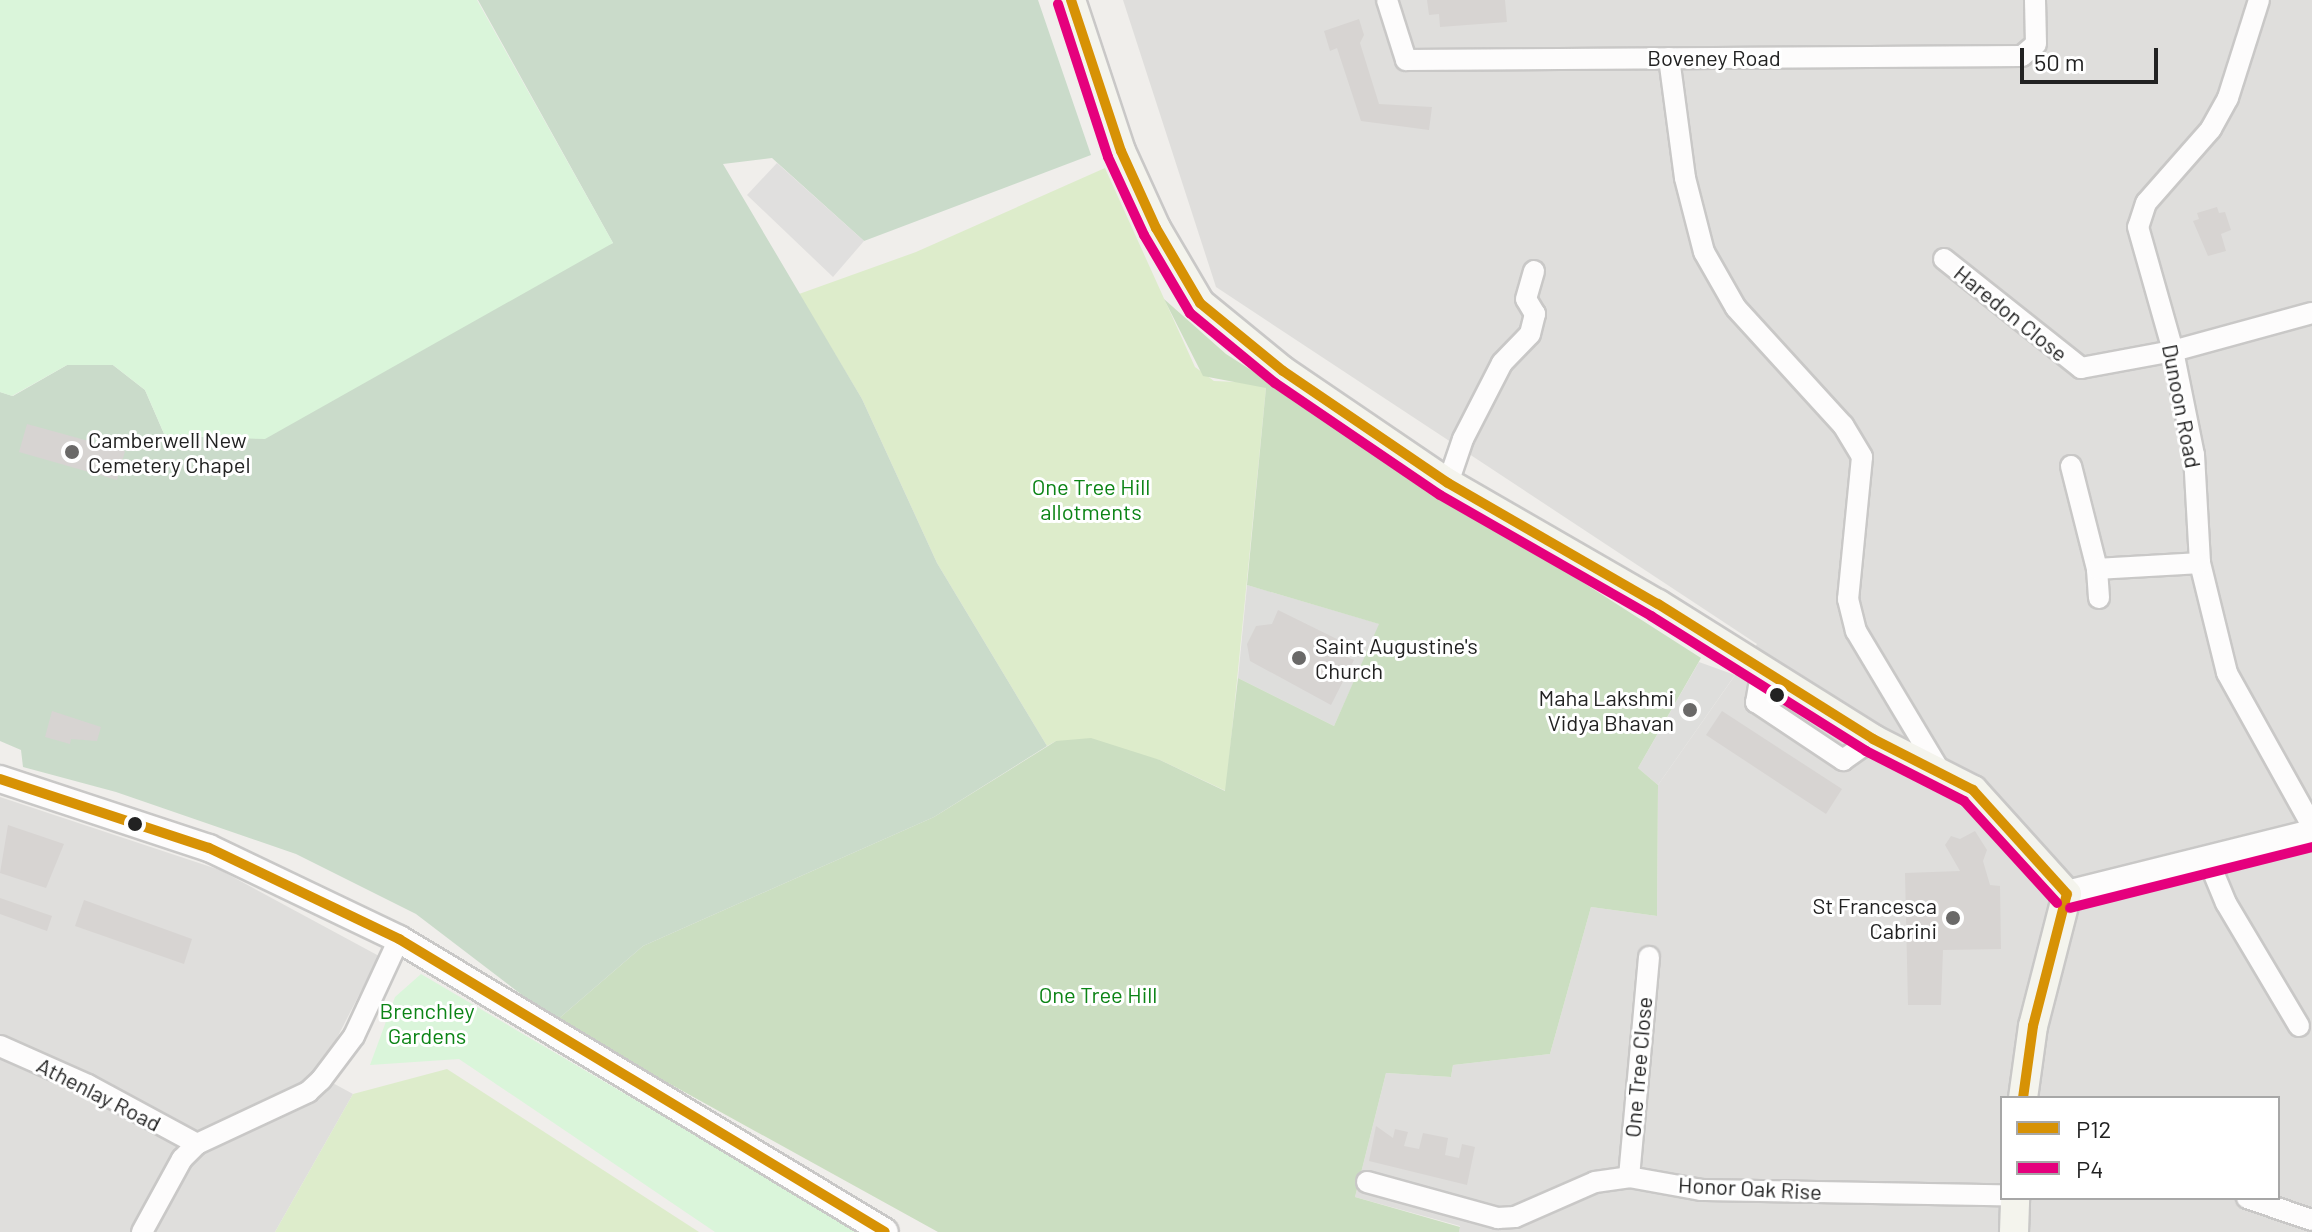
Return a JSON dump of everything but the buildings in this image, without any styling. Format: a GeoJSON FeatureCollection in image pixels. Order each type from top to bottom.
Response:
{"type":"FeatureCollection","features":[{"type":"Feature","properties":{"kind":"main road"},"geometry":{"type":"LineString","coordinates":[[1071,0],[1121,151],[1156,228],[1200,303],[1283,371],[1448,483],[1762,669],[1873,739],[1973,790],[2067,894],[2033,1026],[2023,1096]]}},
{"type":"Feature","properties":{"kind":"main road"},"geometry":{"type":"LineString","coordinates":[[2014,1232],[2015,1200]]}},
{"type":"Feature","properties":{"kind":"street","name":"Boveney Road"},"geometry":{"type":"LineString","coordinates":[[1387,0],[1406,60],[2022,56],[2036,44],[2035,0]]}},
{"type":"Feature","properties":{"kind":"street","name":"Dunoon Road"},"geometry":{"type":"LineString","coordinates":[[2259,0],[2232,87],[2211,129],[2141,211],[2140,239],[2173,351],[2194,455],[2200,563],[2227,673],[2312,826]]}},
{"type":"Feature","properties":{"kind":"street"},"geometry":{"type":"LineString","coordinates":[[1669,58],[1685,178],[1704,252],[1736,308],[1843,425],[1862,457],[1848,599],[1856,631],[1942,774]]}},
{"type":"Feature","properties":{"kind":"street","name":"Haredon Close"},"geometry":{"type":"LineString","coordinates":[[1944,259],[2081,368],[2173,351],[2312,313]]}},
{"type":"Feature","properties":{"kind":"street"},"geometry":{"type":"LineString","coordinates":[[1448,483],[1463,439],[1502,363],[1530,334],[1535,314],[1526,299],[1534,271]]}},
{"type":"Feature","properties":{"kind":"street"},"geometry":{"type":"LineString","coordinates":[[2071,466],[2097,569],[2099,598]]}},
{"type":"Feature","properties":{"kind":"street"},"geometry":{"type":"LineString","coordinates":[[2097,569],[2200,563]]}},
{"type":"Feature","properties":{"kind":"street"},"geometry":{"type":"LineString","coordinates":[[0,779],[209,848],[399,939],[885,1232]]}},
{"type":"Feature","properties":{"kind":"street"},"geometry":{"type":"LineString","coordinates":[[2067,894],[2209,862],[2312,833]]}},
{"type":"Feature","properties":{"kind":"street"},"geometry":{"type":"LineString","coordinates":[[2209,862],[2226,903],[2299,1026]]}},
{"type":"Feature","properties":{"kind":"street"},"geometry":{"type":"LineString","coordinates":[[142,1232],[182,1159],[197,1144],[308,1092],[321,1080],[354,1036],[399,939]]}},
{"type":"Feature","properties":{"kind":"street","name":"One Tree Close"},"geometry":{"type":"LineString","coordinates":[[1629,1177],[1649,957]]}},
{"type":"Feature","properties":{"kind":"street","name":"Athenlay Road"},"geometry":{"type":"LineString","coordinates":[[0,1046],[88,1085],[197,1144]]}},
{"type":"Feature","properties":{"kind":"street","name":"Honor Oak Rise"},"geometry":{"type":"LineString","coordinates":[[1367,1182],[1498,1218],[1515,1217],[1595,1182],[1629,1177],[1701,1190],[2000,1195]]}},
{"type":"Feature","properties":{"kind":"street"},"geometry":{"type":"LineString","coordinates":[[2253,1200],[2312,1220]]}},
{"type":"Feature","properties":{"kind":"shaded area"},"geometry":{"type":"Polygon","coordinates":[[[1123,0],[2312,0],[2312,1232],[1459,1232],[1460,1226],[1355,1197],[1386,1073],[1451,1077],[1453,1065],[1550,1054],[1591,907],[1657,916],[1658,785],[1757,644],[1216,287],[1123,0]]]}},
{"type":"Feature","properties":{"kind":"shaded area"},"geometry":{"type":"Polygon","coordinates":[[[777,163],[864,241],[833,277],[747,195],[777,163]]]}},
{"type":"Feature","properties":{"kind":"shaded area"},"geometry":{"type":"Polygon","coordinates":[[[1247,585],[1380,624],[1334,726],[1238,678],[1247,585]]]}},
{"type":"Feature","properties":{"kind":"shaded area"},"geometry":{"type":"Polygon","coordinates":[[[1699,662],[1735,675],[1658,785],[1638,768],[1699,662]]]}},
{"type":"Feature","properties":{"kind":"shaded area"},"geometry":{"type":"Polygon","coordinates":[[[0,797],[220,870],[379,956],[318,1075],[353,1094],[275,1232],[0,1232],[0,797]]]}},
{"type":"Feature","properties":{"kind":"green space"},"geometry":{"type":"Polygon","coordinates":[[[0,0],[477,0],[613,243],[265,439],[165,436],[145,390],[113,365],[67,365],[12,396],[0,392],[0,0]]]}},
{"type":"Feature","properties":{"kind":"green space"},"geometry":{"type":"Polygon","coordinates":[[[478,0],[1038,0],[1091,155],[864,241],[772,158],[723,164],[862,399],[937,563],[1047,746],[934,817],[643,946],[556,1021],[416,914],[296,854],[116,792],[23,767],[21,750],[0,741],[0,392],[13,396],[67,365],[113,365],[145,390],[165,436],[613,243],[478,0]]]}},
{"type":"Feature","properties":{"kind":"green space","name":"One Tree Hill allotments"},"geometry":{"type":"Polygon","coordinates":[[[1105,168],[1195,367],[1214,381],[1260,383],[1266,388],[1226,791],[1160,760],[1056,741],[1047,746],[937,563],[862,399],[799,294],[916,252],[1105,168]]]}},
{"type":"Feature","properties":{"kind":"green space","name":"One Tree Hill"},"geometry":{"type":"Polygon","coordinates":[[[1164,299],[1226,354],[1701,658],[1638,768],[1658,785],[1657,916],[1591,907],[1550,1054],[1453,1065],[1451,1077],[1386,1073],[1355,1197],[1460,1227],[1459,1232],[938,1232],[556,1021],[643,946],[934,817],[1056,741],[1091,738],[1160,760],[1225,791],[1238,678],[1334,726],[1379,624],[1247,585],[1266,388],[1203,376],[1164,299]]]}},
{"type":"Feature","properties":{"kind":"green space","name":"Brenchley Gardens"},"geometry":{"type":"Polygon","coordinates":[[[421,974],[860,1232],[715,1232],[459,1059],[370,1065],[395,997],[421,974]]]}},
{"type":"Feature","properties":{"kind":"green space"},"geometry":{"type":"Polygon","coordinates":[[[447,1069],[699,1232],[275,1232],[353,1094],[447,1069]]]}},
{"type":"Feature","properties":{"kind":"transit line","name":"P12"},"geometry":{"type":"LineString","coordinates":[[1071,0],[1121,151],[1156,228],[1200,303],[1283,371],[1448,483],[1658,604],[1873,739],[1973,790],[2067,894]]}},
{"type":"Feature","properties":{"kind":"transit line","name":"P4"},"geometry":{"type":"LineString","coordinates":[[1058,4],[1108,157],[1144,235],[1190,313],[1275,383],[1440,495],[1651,616],[1866,751],[1964,801],[2057,903]]}},
{"type":"Feature","properties":{"kind":"transit line","name":"P12"},"geometry":{"type":"LineString","coordinates":[[0,779],[209,848],[399,939],[885,1232]]}},
{"type":"Feature","properties":{"kind":"transit line","name":"P4"},"geometry":{"type":"LineString","coordinates":[[2070,908],[2312,847]]}},
{"type":"Feature","properties":{"kind":"transit line","name":"P12"},"geometry":{"type":"LineString","coordinates":[[2023,1096],[2033,1026],[2067,894]]}},
{"type":"Feature","properties":{"kind":"place","name":"Camberwell New Cemetery Chapel"},"geometry":{"type":"Point","coordinates":[72,452]}},
{"type":"Feature","properties":{"kind":"place","name":"Saint Augustine's Church"},"geometry":{"type":"Point","coordinates":[1299,658]}},
{"type":"Feature","properties":{"kind":"place","name":"Maha Lakshmi Vidya Bhavan"},"geometry":{"type":"Point","coordinates":[1690,710]}},
{"type":"Feature","properties":{"kind":"place","name":"St Francesca Cabrini"},"geometry":{"type":"Point","coordinates":[1953,918]}}]}
